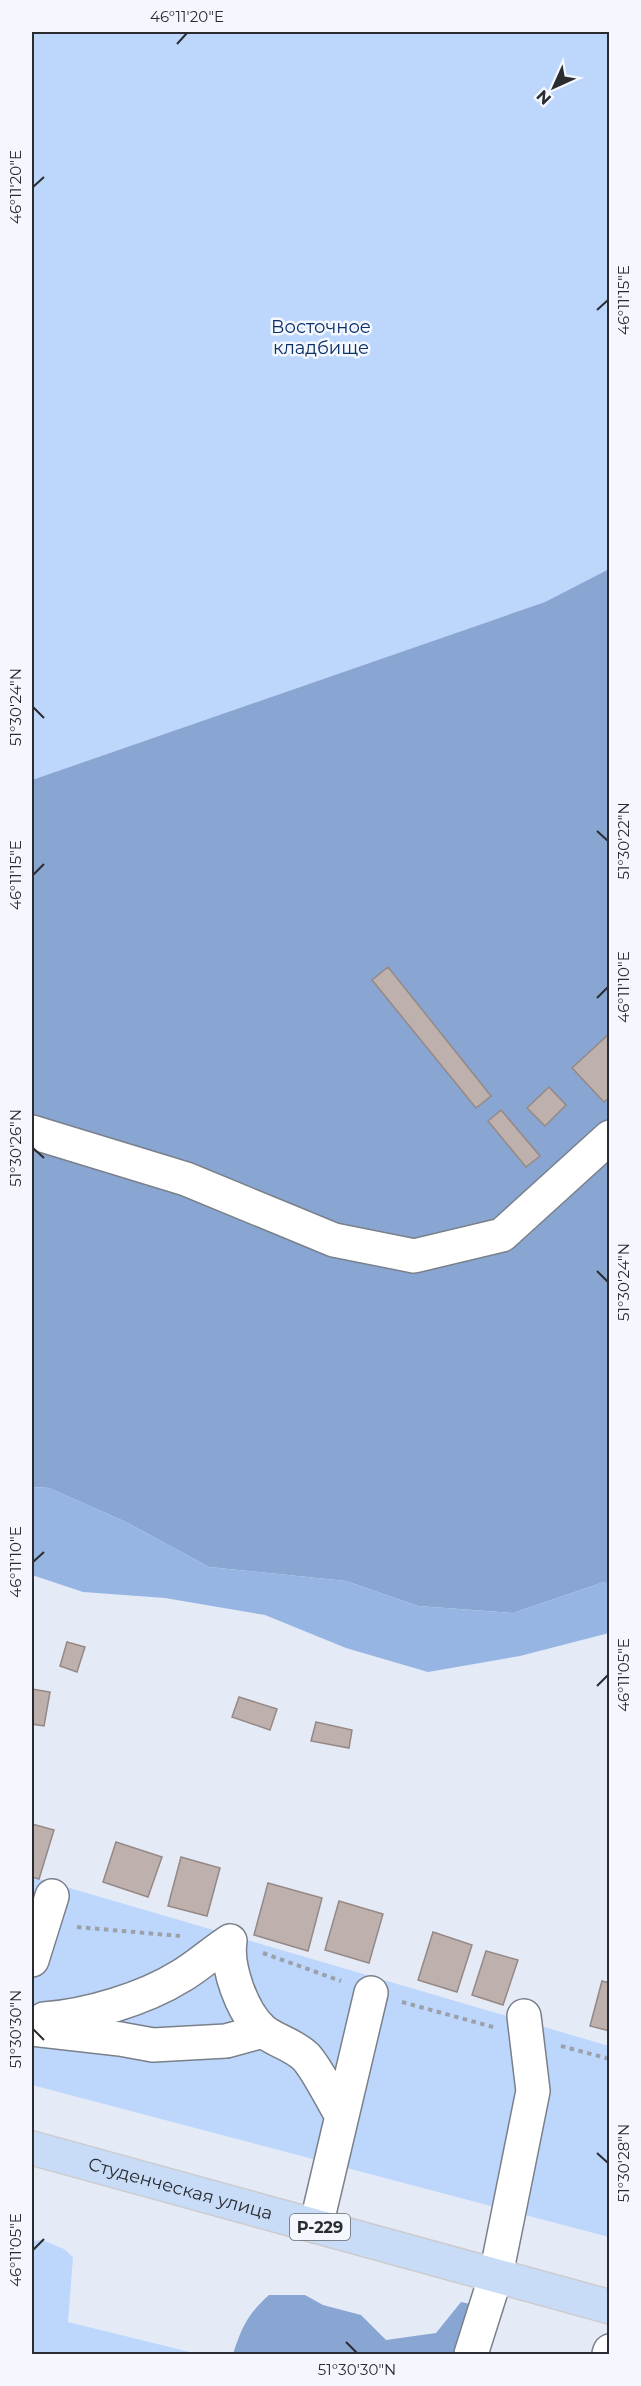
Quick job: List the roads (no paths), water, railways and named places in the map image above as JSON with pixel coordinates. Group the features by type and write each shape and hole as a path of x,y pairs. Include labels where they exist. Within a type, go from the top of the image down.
{"main road":[{"name":"Студенческая улица","path":"36,2154 316,2226 609,2307"}],"street":[{"path":"32,1132 186,1179 334,1240 414,1256 502,1235 609,1137"},
{"path":"32,1960 48,1910"},
{"path":"32,2020 94,2012 130,1999 180,1977 230,1941 228,1952 238,1992 247,2012 263,2031 291,2045 306,2057 342,2116"},
{"path":"316,2226 371,1993"},
{"path":"471,2355 496,2275 533,2091 525,2026"},
{"path":"32,2029 153,2045 226,2041 263,2031"}],"park label":[{"name":"Восточное кладбище","path":"321,337"}]}
